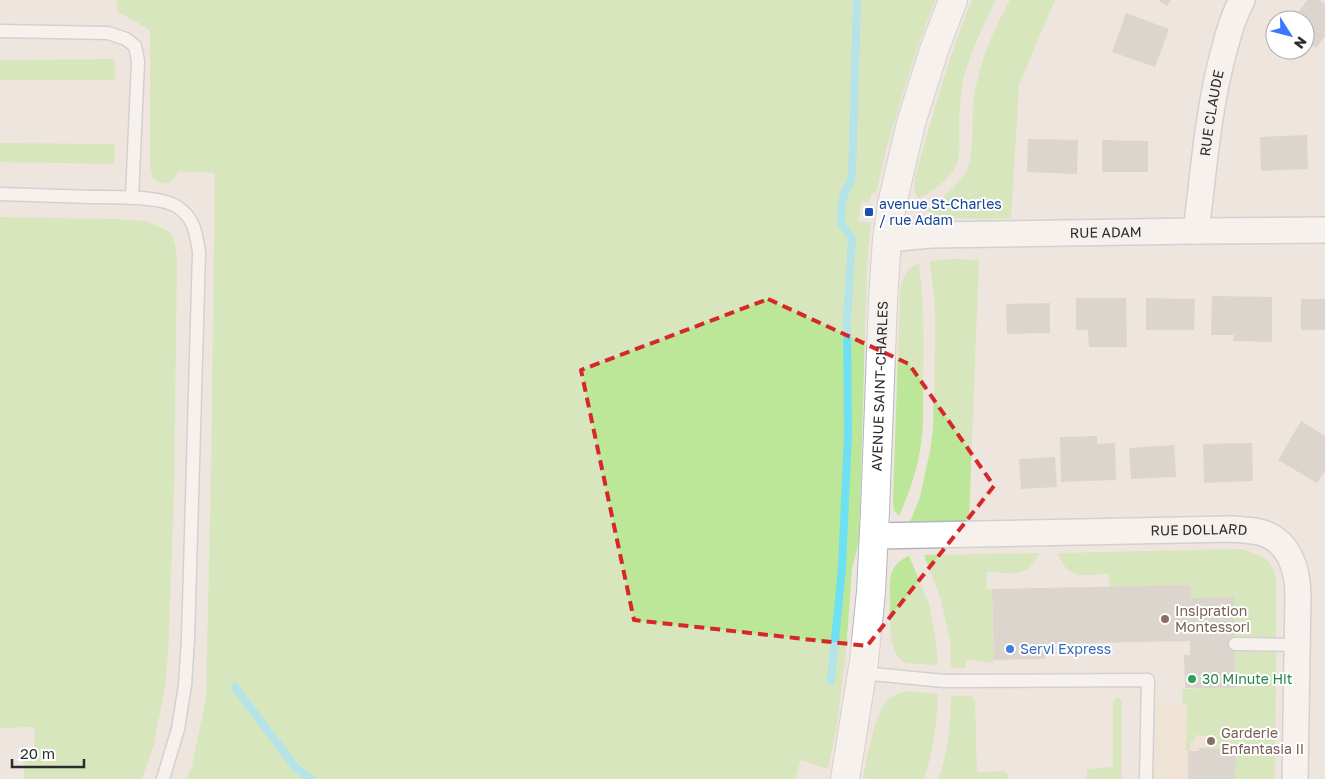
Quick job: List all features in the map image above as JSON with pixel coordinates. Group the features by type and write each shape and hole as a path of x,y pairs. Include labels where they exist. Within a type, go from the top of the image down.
{"street":[{"name":"AVENUE SAINT-CHARLES","path":"845,779 862,673 871,592 887,239 895,189 911,123 934,50 953,0"},
{"name":"RUE CLAUDE","path":"1196,231 1219,67 1242,0"},
{"name":"RUE ADAM","path":"887,239 931,235 1325,230"},
{"name":"RUE DOLLARD","path":"874,536 1232,530 1258,532 1268,535 1283,545 1298,578 1295,779"}],"lane":[{"path":"0,31 108,33 126,39 134,46 138,61 132,198"},
{"path":"0,194 132,198 160,201 175,206 190,218 196,233 198,252 188,639 185,686 178,729 162,779"},
{"path":"1235,644 1297,645"},
{"path":"862,673 944,681 1148,680 1146,779"}],"highlighted area":[{"path":"768,299 909,364 994,486 867,646 634,620 581,370"}],"shaded area":[{"name":"Garderie Enfantasia II","path":"1147,702 1187,703 1275,779 1146,779"}],"green space":[{"path":"117,0 935,0 914,58 886,149 876,194 872,192 869,203 861,202 858,221 871,223 867,266 859,541 852,569 846,652 837,725 828,769 801,760 795,779 187,779 192,766 206,697 215,173 178,171 171,182 165,184 153,179 150,166 150,30 117,11"},
{"path":"972,0 996,0 976,41 963,81 959,112 958,159 955,168 946,179 935,189 918,199 914,189 915,178 948,66"},
{"path":"1010,0 1055,0 1019,85 1011,219 941,218 932,215 926,210 955,186 967,170 972,144 973,105 979,72 992,35"},
{"path":"115,59 115,80 0,80 0,60"},
{"path":"0,143 115,144 114,164 0,162"},
{"path":"0,217 146,221 171,233 175,244 177,260 174,494 168,655 165,687 154,744 142,779 24,779 25,758 34,758 35,727 0,728"},
{"path":"950,259 979,260 969,521 910,522 920,497 933,430 935,309 930,261"},
{"path":"919,263 923,322 923,428 920,453 910,490 899,516 894,510 893,503 900,291 905,274"},
{"path":"1241,549 1266,559 1273,568 1276,579 1276,638 1235,639 1234,597 1191,598 1190,585 1110,587 1108,573 1084,575 1071,572 1066,568 1058,553"},
{"path":"1039,553 1029,568 1024,571 1018,573 987,572 986,589 992,589 994,660 991,663 967,659 965,668 951,668 950,640 941,600 924,555"},
{"path":"909,556 929,604 935,633 938,665 905,663 899,658 892,643 890,616 891,575 897,564"},
{"path":"1276,650 1275,779 1235,779 1235,753 1227,753 1227,749 1207,748 1207,736 1195,735 1194,742 1190,742 1190,751 1186,750 1187,703 1182,703 1183,689 1236,687 1235,652 1270,652"},
{"path":"907,691 938,694 934,737 924,779 869,779 863,777 872,735 879,714 889,699"},
{"path":"951,696 971,696 975,700 977,772 1005,771 1008,779 938,779 948,738"},
{"path":"1119,697 1122,702 1121,779 1087,779 1087,771 1089,769 1113,767 1113,702"}],"building":[{"path":"1158,0 1171,0 1167,6"},
{"path":"1307,0 1320,0 1325,4 1325,36 1316,48 1315,10 1300,10"},
{"path":"1126,13 1169,29 1155,67 1112,52"},
{"path":"1307,135 1308,169 1261,171 1260,137"},
{"path":"1028,139 1078,140 1077,174 1027,172"},
{"path":"1102,140 1148,141 1148,172 1102,172"},
{"path":"1212,296 1272,297 1272,342 1233,341 1234,335 1211,335"},
{"path":"1076,298 1126,298 1127,347 1089,347 1088,330 1076,330"},
{"path":"1146,298 1195,299 1194,330 1146,330"},
{"path":"1301,299 1325,299 1325,330 1301,330"},
{"path":"1050,303 1050,333 1007,334 1006,304"},
{"path":"1301,421 1325,436 1325,471 1317,483 1278,460"},
{"path":"1097,436 1097,444 1115,443 1116,480 1061,482 1060,437"},
{"path":"1252,443 1253,481 1204,483 1203,444"},
{"path":"1174,445 1176,477 1131,479 1129,448"},
{"path":"1055,457 1057,487 1021,489 1019,459"},
{"path":"1190,585 1191,598 1234,597 1236,688 1185,688 1184,655 1190,655 1190,641 1045,644 1045,659 994,660 992,589"},
{"path":"1199,748 1227,749 1227,753 1236,753 1235,779 1188,779 1188,751 1199,751"}],"waterway":[{"path":"831,681 842,568 848,433 847,318 852,238 841,223 844,194 852,175 857,0"},
{"path":"235,687 296,768 311,779"}],"place":[{"name":"avenue St-Charles / rue Adam","path":"869,212"},
{"name":"Insipration Montessori","path":"1165,619"},
{"name":"Servi Express","path":"1010,649"},
{"name":"30 Minute Hit","path":"1192,679"},
{"name":"Garderie Enfantasia II","path":"1211,741"}]}
